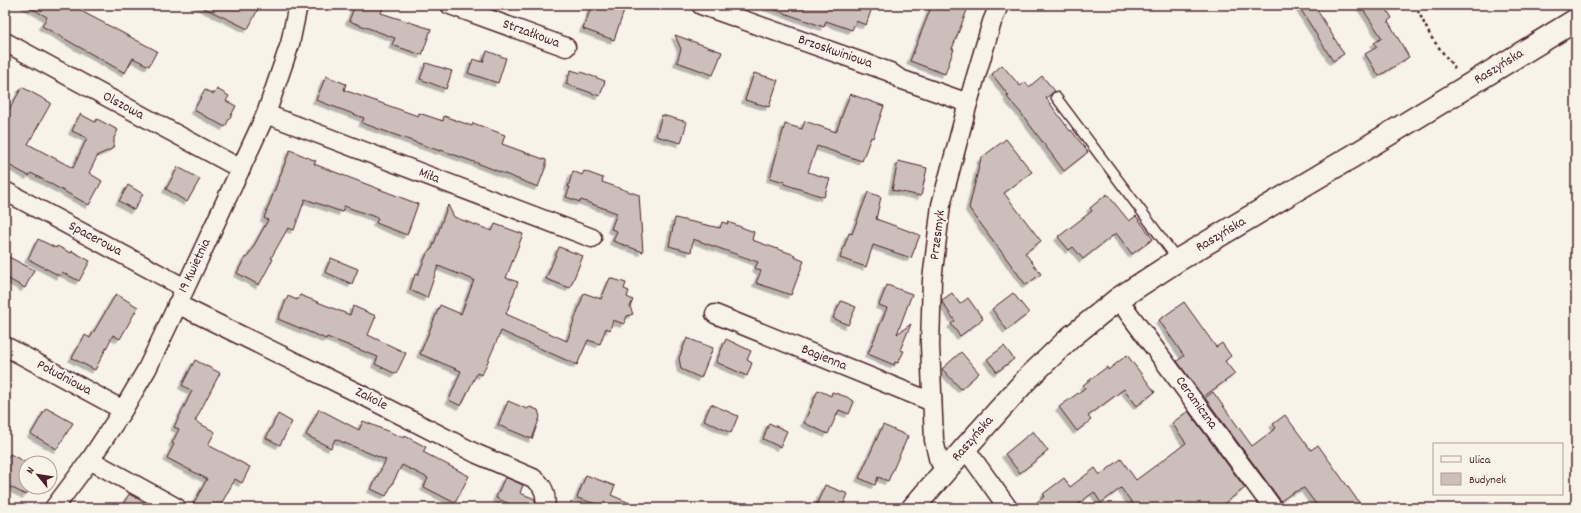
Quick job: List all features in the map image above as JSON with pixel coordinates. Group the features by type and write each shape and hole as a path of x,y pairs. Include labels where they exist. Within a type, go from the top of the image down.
{"street":[{"name":"19 Kwietnia","path":"54,508 90,460 123,410 146,369 266,114 290,44 298,5"},
{"name":"Strzałkowa","path":"450,5 566,46"},
{"name":"Brzoskwiniowa","path":"701,5 890,72 900,78 968,103"},
{"name":"Przesmyk","path":"945,471 938,458 934,440 930,345 932,280 941,204 968,103 992,22 999,5"},
{"name":"Raszyńska","path":"913,508 1027,379 1071,336 1118,299 1178,260 1353,156 1576,20"},
{"name":"Olszowa","path":"5,42 241,168"},
{"name":"Miła","path":"266,114 592,238"},
{"name":"Spacerowa","path":"5,191 185,288"},
{"name":"Ceramiczna","path":"1118,299 1273,508"},
{"name":"Zakole","path":"177,304 358,393 477,454 533,478 538,481 545,492 545,508"},
{"name":"Bagienna","path":"715,314 932,402"},
{"name":"Południowa","path":"5,346 123,410"},
{"path":"965,448 1008,508"},
{"path":"90,460 178,508"}],"lane":[{"path":"1056,98 1178,260"}],"path":[{"path":"1415,5 1432,37 1468,86"}],"building":[{"path":"25,5 85,5 81,11 157,51 149,66 133,58 125,73 42,26 47,17"},
{"path":"198,5 260,5 248,29"},
{"path":"355,5 384,5 381,13 431,29 422,55 392,45 395,38 349,21"},
{"path":"592,5 606,5 624,11 614,40 583,29"},
{"path":"767,5 873,5 866,25 856,21 852,30 826,21 824,27 767,7"},
{"path":"932,5 969,5 952,49 954,49 945,74 910,61"},
{"path":"1298,5 1314,5 1344,54 1333,61"},
{"path":"1360,5 1384,5 1392,18 1388,21 1409,57 1379,76 1365,54 1377,47 1374,43 1382,38"},
{"path":"675,35 722,52 713,75 677,62 681,49"},
{"path":"487,51 506,58 498,83 468,73 473,59 483,62"},
{"path":"426,63 452,71 446,89 420,79"},
{"path":"1002,65 1020,86 1025,82 1029,87 1042,76 1055,91 1046,98 1070,131 1071,130 1088,152 1064,171 1021,113 1007,97 1009,96 992,74"},
{"path":"571,70 605,81 600,96 566,84"},
{"path":"754,73 778,80 769,107 745,100"},
{"path":"326,76 346,84 344,90 418,116 419,113 443,121 444,116 472,126 473,123 505,135 502,144 546,160 546,166 538,187 477,163 362,123 364,118 316,100"},
{"path":"22,87 51,103 28,144 73,168 87,138 72,131 80,114 95,122 97,119 118,130 114,138 114,145 112,149 98,155 89,173 102,181 89,205 31,173 29,176 5,163 5,117"},
{"path":"217,89 229,96 226,101 236,106 225,127 194,110 205,90 214,94"},
{"path":"850,94 884,106 873,138 871,137 862,161 817,146 808,172 830,179 824,197 784,184 785,182 770,178 785,124 802,129 805,121 836,132"},
{"path":"662,115 687,122 681,143 656,136"},
{"path":"1006,139 1032,172 1004,193 1041,241 1025,253 1041,274 1026,285 969,208 981,158"},
{"path":"290,150 316,161 314,164 418,204 407,235 376,223 378,218 344,206 342,212 305,199 294,230 288,228 271,258 273,259 259,285 237,273 268,220 264,218"},
{"path":"898,161 927,168 921,196 892,190"},
{"path":"178,167 200,179 187,202 166,189"},
{"path":"573,171 582,175 584,171 603,178 602,182 639,195 643,252 613,241 617,231 611,229 617,213 581,200 580,202 566,197 570,187 568,187"},
{"path":"128,185 143,194 134,210 119,201"},
{"path":"868,192 881,197 876,219 920,235 911,258 873,245 866,267 840,258 849,233 852,234"},
{"path":"1107,194 1129,221 1136,216 1153,239 1132,254 1116,233 1083,259 1073,247 1069,250 1058,237 1092,211 1090,208"},
{"path":"448,205 454,217 492,231 495,224 523,234 506,278 518,282 506,314 567,341 584,293 601,299 610,278 626,283 624,289 629,291 627,297 633,300 630,307 633,314 627,316 624,324 613,320 610,330 606,328 600,344 588,340 577,365 501,331 482,375 477,373 461,406 449,400 461,371 420,354 440,305 461,314 474,280 438,266 427,298 410,290 415,274 418,275 428,251 432,249"},
{"path":"675,218 720,228 722,222 728,224 728,222 754,232 752,240 795,255 794,257 804,261 791,295 756,283 761,271 755,268 758,262 693,239 691,252 669,246"},
{"path":"38,239 56,248 57,246 71,253 72,251 90,261 79,281 62,272 60,276 28,259"},
{"path":"559,247 583,256 570,288 546,279"},
{"path":"5,255 34,270 25,288 5,277"},
{"path":"331,258 358,269 352,284 325,272"},
{"path":"887,285 912,294 897,334 911,324 900,350 904,351 898,363 895,362 894,365 868,354 887,308 879,305"},
{"path":"952,293 960,304 968,298 983,319 960,336 951,324 955,321 942,302 942,300"},
{"path":"1013,293 1029,313 1007,330 992,309"},
{"path":"116,294 138,307 120,339 113,335 95,370 72,358 85,335 90,338"},
{"path":"300,295 350,315 353,306 376,316 368,335 406,353 396,374 375,364 378,357 327,337 326,339 278,319 288,296 297,300"},
{"path":"841,301 856,307 848,325 833,318"},
{"path":"1184,302 1216,347 1222,343 1231,356 1225,361 1235,374 1203,397 1177,361 1184,356 1159,320"},
{"path":"687,338 713,348 701,378 681,369 679,358"},
{"path":"726,339 751,351 747,360 752,363 747,376 716,362"},
{"path":"1004,346 1014,359 997,372 987,359"},
{"path":"961,352 979,373 961,389 942,369"},
{"path":"1127,355 1155,392 1137,406 1124,389 1088,416 1091,420 1077,431 1059,407 1085,388 1083,385 1107,367 1108,370"},
{"path":"195,360 220,373 195,421 215,432 208,445 250,467 242,483 235,479 219,508 191,508 207,479 167,458 179,429 174,427 192,391 182,385"},
{"path":"818,390 831,396 832,392 847,397 854,402 849,414 839,410 828,434 804,423"},
{"path":"1213,392 1252,446 1276,428 1273,424 1285,415 1311,450 1318,445 1363,508 1319,508 1304,488 1292,493 1281,501 1205,398"},
{"path":"508,401 527,409 530,407 538,410 540,417 532,439 498,425"},
{"path":"711,404 738,416 731,433 704,420"},
{"path":"46,408 73,423 57,449 31,434"},
{"path":"319,409 359,430 363,421 404,438 405,436 426,447 423,452 469,476 455,503 424,487 428,478 402,465 386,496 371,489 386,460 335,439 331,448 306,435"},
{"path":"1188,411 1245,488 1218,508 1136,508 1121,488 1101,503 1094,492 1073,508 1029,508 1045,496 1043,494 1064,478 1070,487 1095,468 1100,475 1121,459 1136,480 1186,443 1172,423"},
{"path":"278,414 292,422 280,445 266,438"},
{"path":"769,423 787,431 780,447 763,439"},
{"path":"883,425 908,436 888,481 878,477 875,485 859,478"},
{"path":"1033,431 1048,451 1020,473 1005,454"},
{"path":"10,454 18,458 18,491 5,484 5,462"},
{"path":"586,475 615,486 611,495 639,507 609,508 577,498"},
{"path":"505,477 523,485 520,493 535,499 535,508 519,508 496,498"},
{"path":"825,485 848,494 842,508 815,508"},
{"path":"129,494 155,508 121,508"}]}
